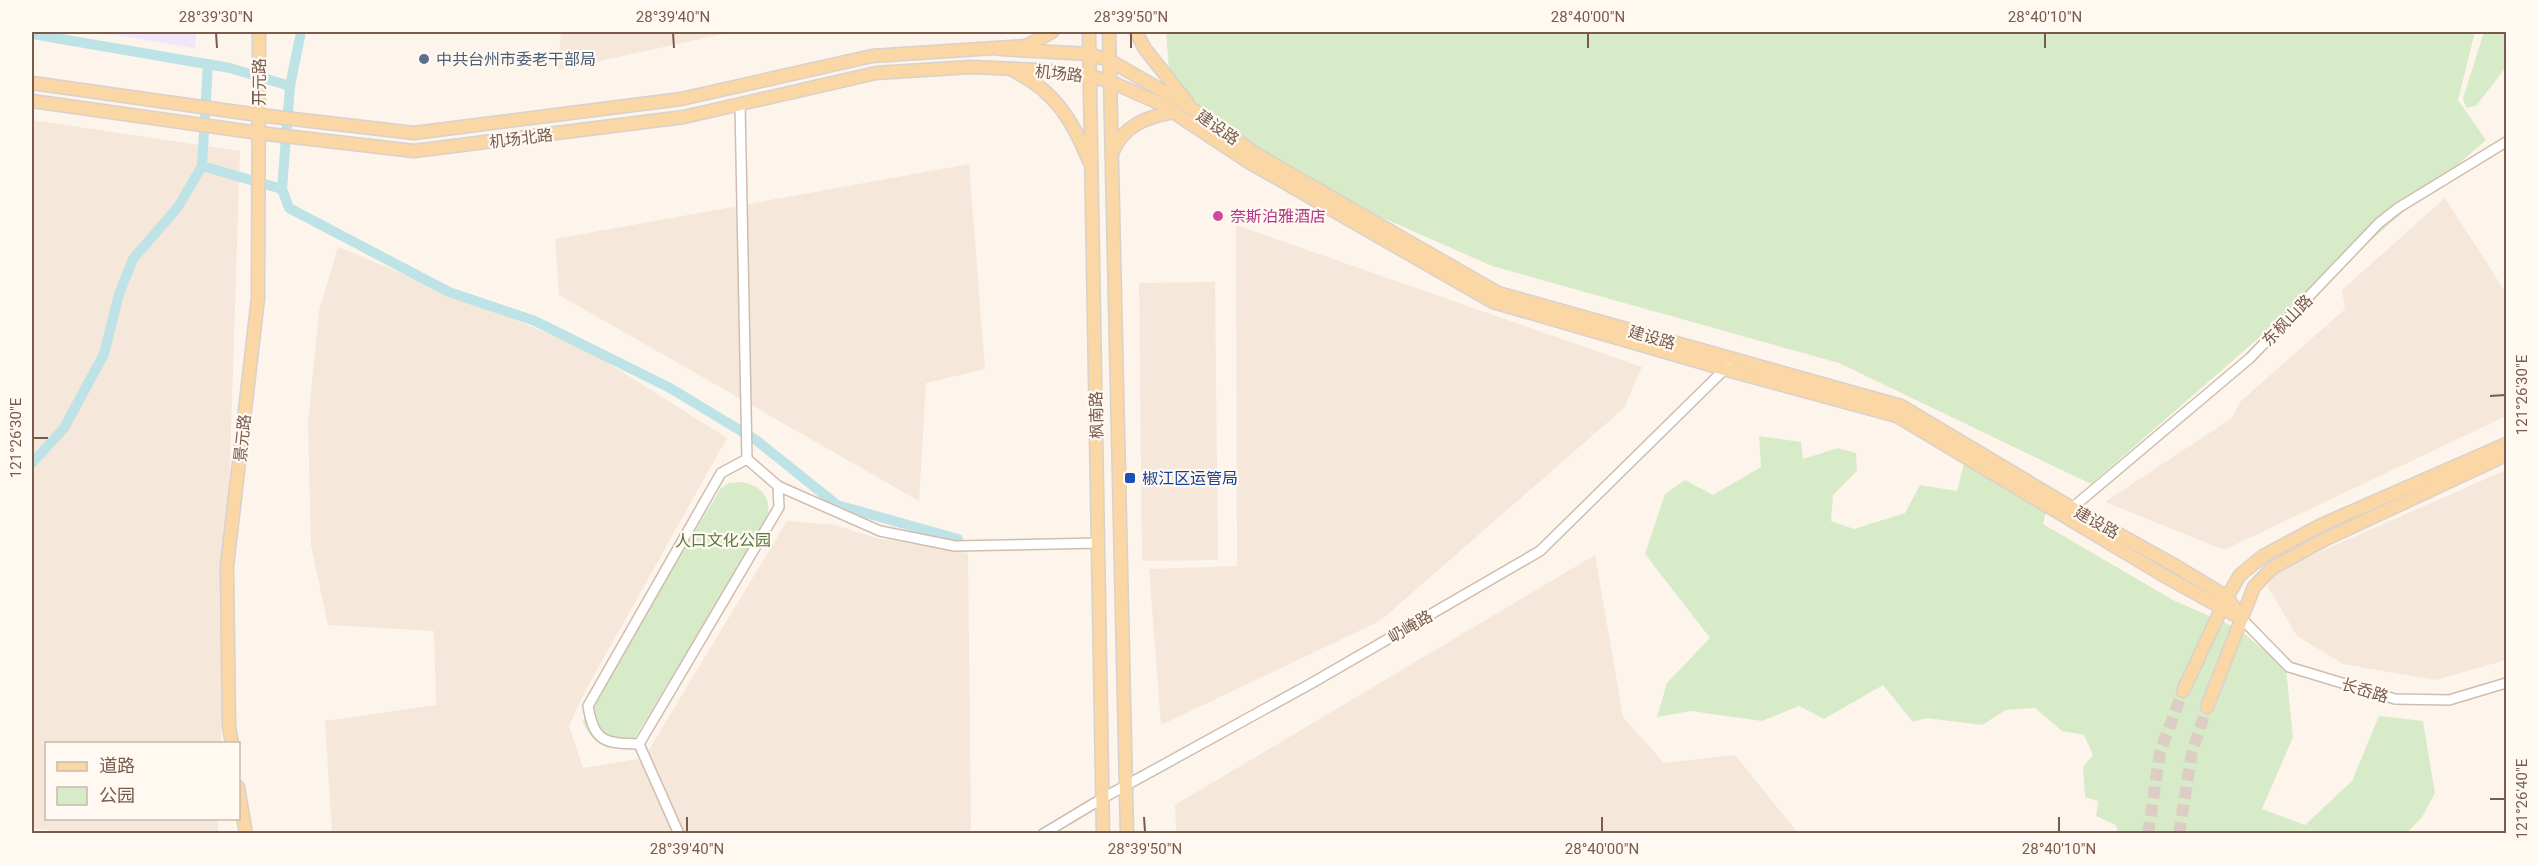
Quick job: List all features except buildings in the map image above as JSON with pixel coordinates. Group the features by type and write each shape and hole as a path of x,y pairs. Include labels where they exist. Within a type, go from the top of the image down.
{"main road":[{"name":"开元路","path":"259,32 259,133"},
{"path":"1000,49 1026,46 1052,32"},
{"name":"枫南路","path":"1089,32 1103,834"},
{"name":"枫南路","path":"1109,32 1127,834"},
{"path":"1136,32 1150,55 1193,110"},
{"name":"机场路","path":"1000,49 1088,54"},
{"name":"机场北路","path":"32,83 414,134 681,99 872,56 1000,49"},
{"name":"建设路","path":"1088,54 1109,60 1193,110 1256,154 1498,293 1897,416 2224,603"},
{"name":"机场北路","path":"32,101 414,152 684,117 876,73 972,67 1008,68"},
{"path":"1008,68 1040,86 1062,107 1074,127 1091,168"},
{"name":"机场路","path":"1008,68 1089,76 1110,81"},
{"name":"建设路","path":"1110,81 1174,112 1247,161 1493,302 1729,365 1901,406 2072,508 2174,565 2242,619"},
{"path":"1111,157 1125,132 1134,124 1174,112"},
{"name":"景元路","path":"231,742 227,566 258,298 259,133"},
{"path":"2183,691 2224,603 2240,575 2263,556 2321,525 2506,444"},
{"path":"2206,706 2254,587 2272,568 2326,538 2506,455"},
{"path":"240,799 246,834"}],"street":[{"path":"740,104 747,459 778,486 880,531 955,546 1099,543"},
{"name":"东枫山路","path":"2072,508 2250,358 2379,223 2398,208 2506,142"},
{"name":"屷崦路","path":"1043,834 1103,798 1312,683 1540,551 1729,365"},
{"path":"639,744 615,744 600,737 591,726 588,706 722,473 747,459"},
{"path":"639,744 779,507 778,486"},
{"name":"长岙路","path":"2242,619 2289,667 2395,699 2449,700 2506,683"},
{"path":"639,744 679,834"}],"shaded area":[{"path":"97,32 196,32 195,49 181,46"},
{"path":"561,32 732,32 558,70"},
{"path":"32,120 240,151 221,742 45,742 45,820 218,820 218,833 80,834 32,828"},
{"path":"969,164 985,369 926,383 919,501 559,295 555,239"},
{"path":"2445,198 2506,293 2506,416 2224,550 2105,502 2232,418 2240,402 2345,309 2342,290"},
{"path":"1236,225 1642,367 1624,408 1380,621 1161,725 1149,569 1237,566"},
{"path":"338,247 586,349 727,438 583,695 569,726 583,768 644,758 787,521 836,525 876,538 968,553 971,833 332,833 325,721 436,705 434,631 328,625 311,545 308,422 319,311"},
{"path":"1215,282 1218,560 1142,561 1139,283"},
{"path":"2506,470 2506,660 2436,680 2343,664 2297,636 2268,587 2274,572"},
{"path":"1595,555 1623,717 1664,763 1735,755 1798,833 1176,833 1175,805"}],"green space":[{"path":"1166,32 2475,32 2458,100 2486,140 2091,484 1839,363 1492,266 1290,177 1170,83"},
{"path":"2484,32 2506,32 2506,67 2476,106 2466,108 2463,98"},
{"path":"1759,436 1801,442 1803,459 1838,448 1856,453 1857,471 1833,495 1831,521 1854,529 1905,513 1920,485 1957,491 1964,463 2046,511 2043,524 2173,600 2239,629 2286,669 2293,737 2262,809 2305,825 2352,781 2379,716 2423,721 2435,793 2422,817 2407,833 2118,833 2116,825 2096,816 2098,801 2085,797 2083,767 2093,755 2084,735 2062,731 2035,708 2006,710 1982,725 1926,718 1913,722 1883,685 1824,719 1799,706 1762,721 1691,711 1657,717 1667,683 1710,638 1645,554 1665,494 1685,480 1713,495 1761,467"},
{"name":"人口文化公园","path":"742,482 757,487 766,497 768,517 765,525 634,739 618,748 605,747 593,738 583,723 586,711 721,488 729,483"}],"waterway":[{"path":"290,86 301,32"},
{"path":"32,34 230,68 290,86 282,189 289,208 449,292 535,321 670,388 756,440 837,505 958,539"},
{"path":"32,463 64,428 104,354 119,294 133,259 178,207 202,166 208,64"},
{"path":"202,166 282,189"}],"tunnel":[{"path":"2148,834 2160,752 2183,691"},
{"path":"2179,834 2192,752 2207,707"}],"place":[{"name":"中共台州市委老干部局","path":"424,59"},
{"name":"奈斯泊雅酒店","path":"1218,216"},
{"name":"椒江区运管局","path":"1130,478"}]}
